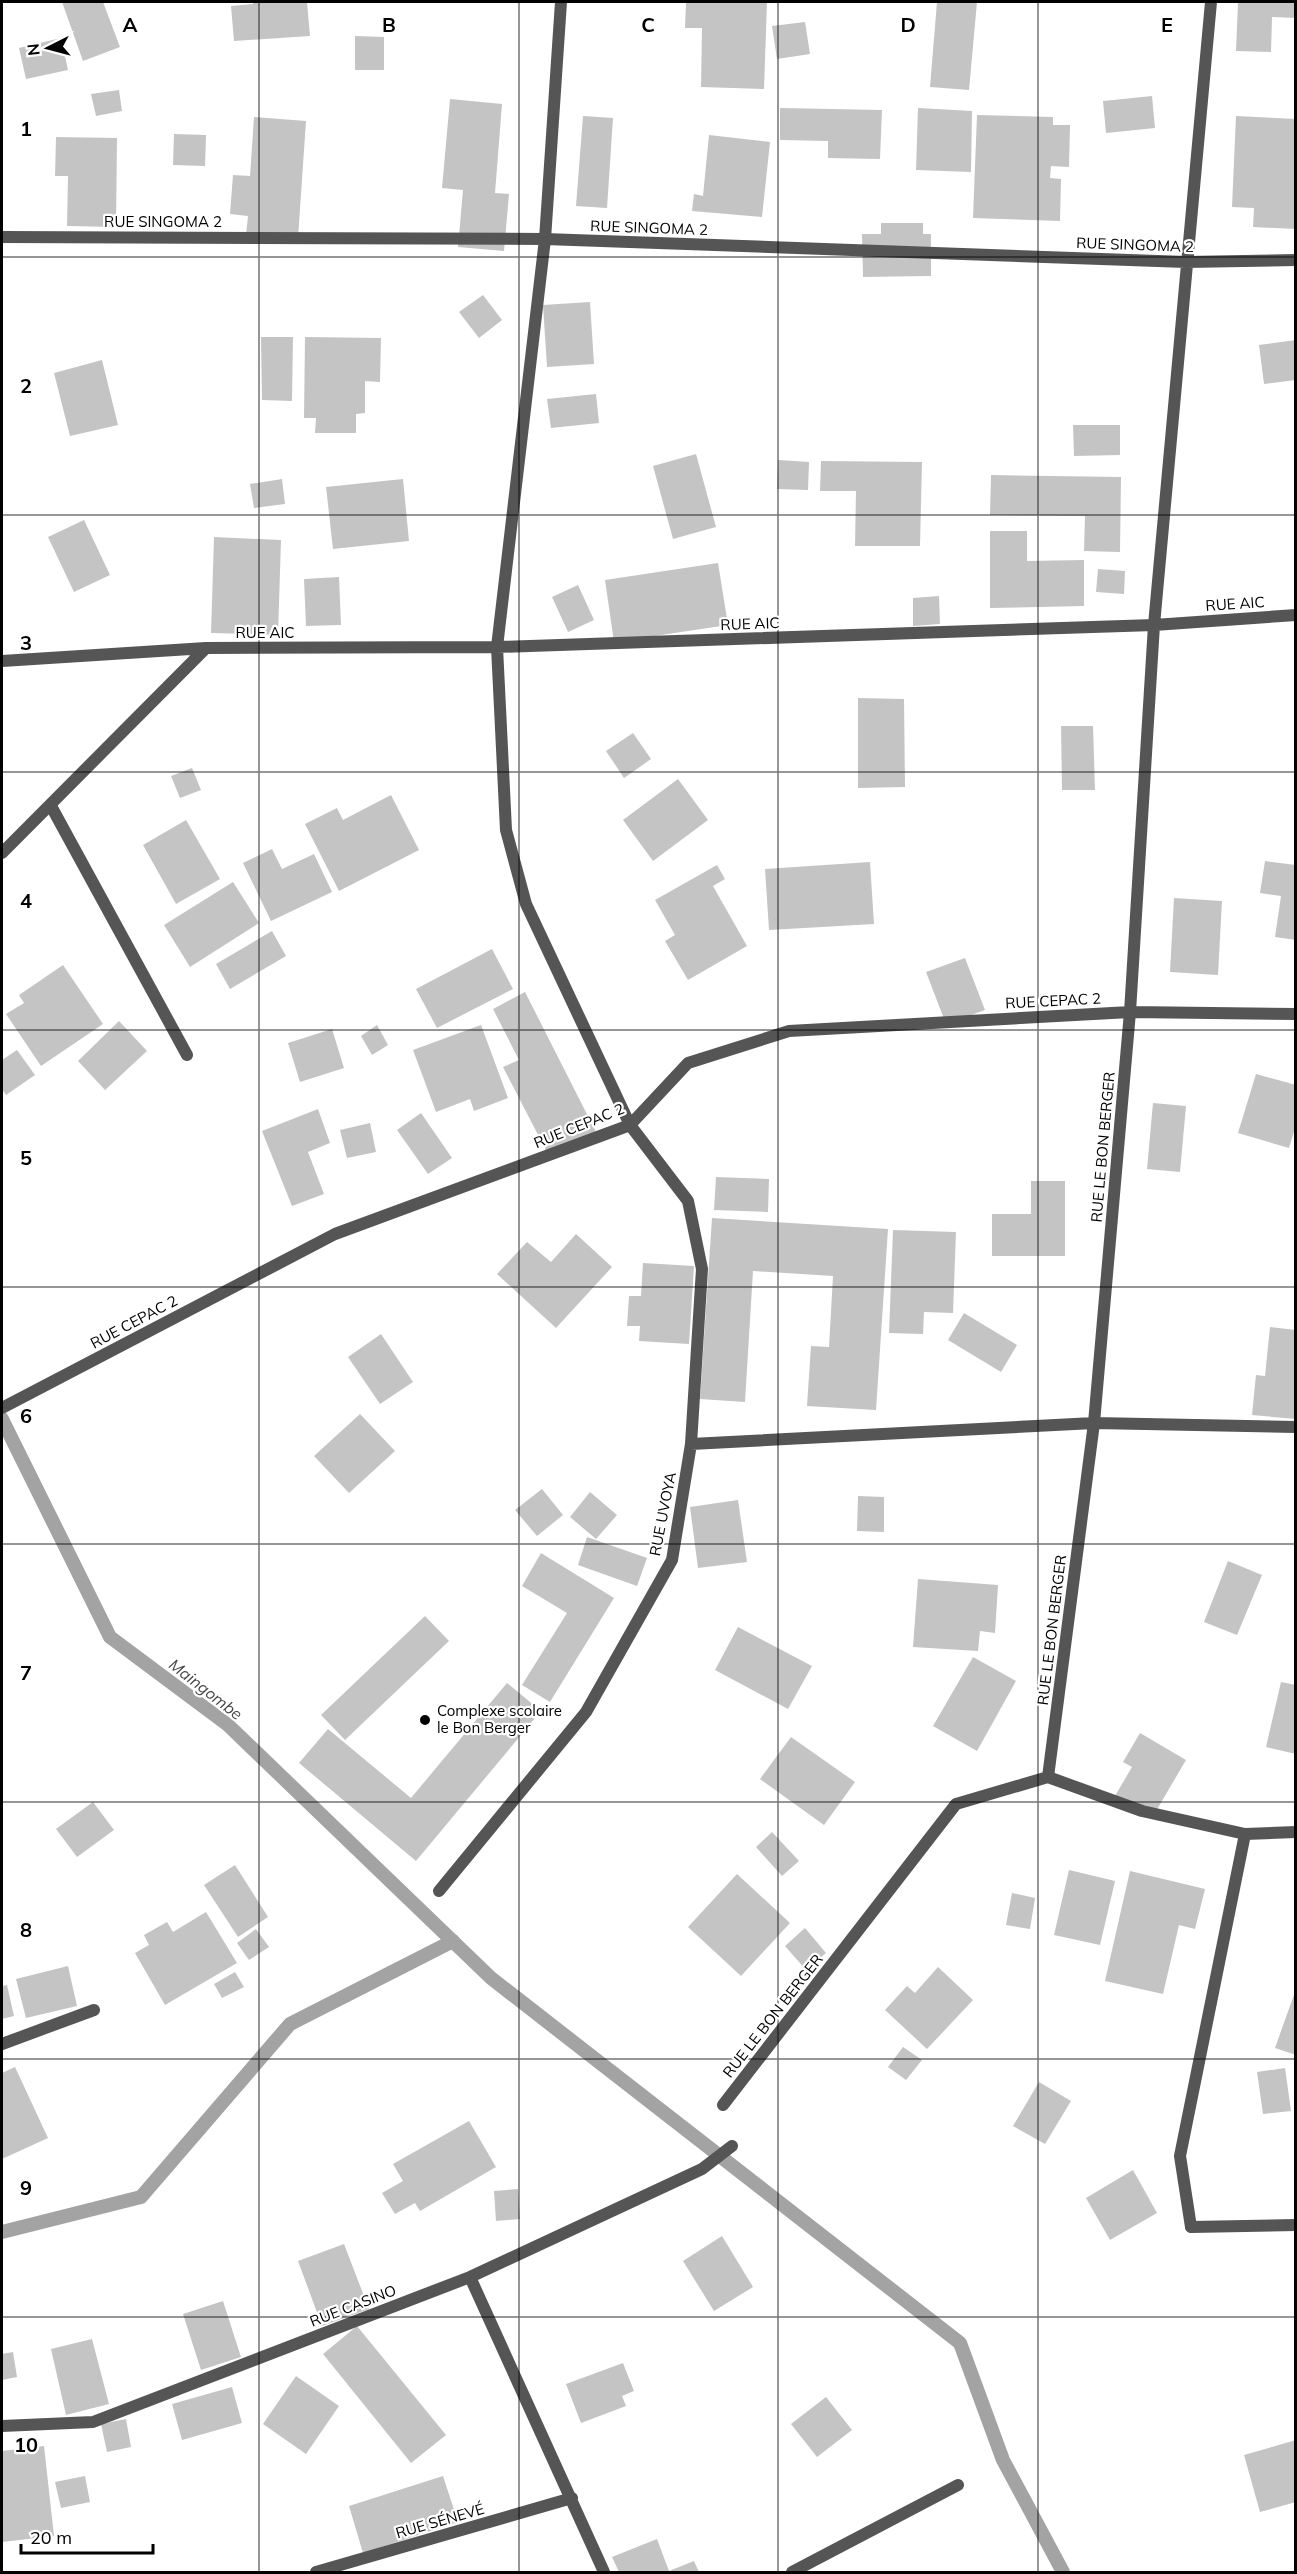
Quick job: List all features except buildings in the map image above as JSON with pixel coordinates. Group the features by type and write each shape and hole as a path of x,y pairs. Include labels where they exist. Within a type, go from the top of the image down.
{"street":[{"name":"RUE UVOYA","path":"440,1891 586,1712 649,1601 672,1560 691,1444 702,1269 688,1201 630,1125 526,904 506,830 497,647 545,239 561,2"},
{"name":"RUE LE BON BERGER","path":"723,2105 956,1804 1048,1777 1094,1423 1130,1012 1154,625 1211,2"},
{"name":"RUE SINGOMA 2","path":"2,237 545,239 1186,262 1296,260"},
{"name":"RUE AIC","path":"2,661 206,648 497,647 1154,625 1296,615"},
{"path":"2,853 206,648"},
{"path":"51,806 187,1055"},
{"name":"RUE CEPAC 2","path":"4,1406 335,1234 630,1125 688,1063 789,1031 1130,1012 1296,1014"},
{"path":"691,1444 1094,1423 1296,1426"},
{"path":"1048,1777 1142,1811 1245,1834 1296,1832"},
{"path":"1245,1834 1180,2157 1191,2227 1296,2225"},
{"path":"2,2044 94,2010"},
{"name":"RUE CASINO","path":"2,2426 93,2422 470,2277 702,2169 732,2145"},
{"path":"470,2277 604,2572"},
{"path":"792,2572 958,2485"},
{"name":"RUE SÉNEVÉ","path":"315,2572 572,2498"}],"waterway":[{"name":"Maingombe","path":"2,1419 110,1637 228,1725 491,1978 960,2343 1003,2460 1063,2572"},
{"path":"2,2232 141,2197 290,2024 453,1941"}],"place":[{"name":"Complexe scolaire le Bon Berger","path":"425,1720"}]}
